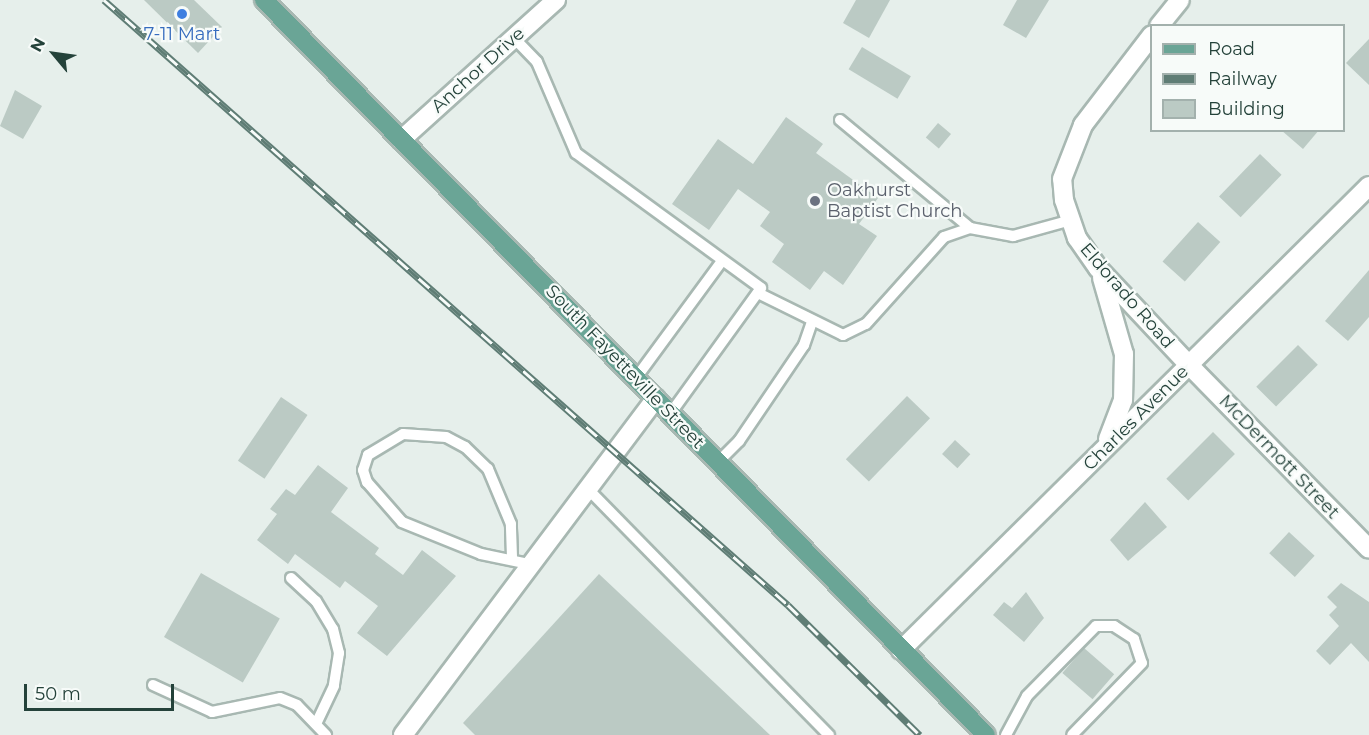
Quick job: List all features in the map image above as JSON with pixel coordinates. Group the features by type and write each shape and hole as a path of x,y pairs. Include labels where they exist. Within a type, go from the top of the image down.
{"main road":[{"name":"South Fayetteville Street","path":"264,0 986,735"}],"street":[{"name":"Anchor Drive","path":"401,140 556,0"},
{"path":"1161,24 1180,0"},
{"name":"Eldorado Road","path":"1150,37 1098,102 1070,150 1062,178 1071,220 1098,268 1189,365"},
{"name":"Charles Avenue","path":"901,650 1369,186"},
{"path":"1098,268 1124,354 1123,400 1116,426 1098,456"},
{"name":"McDermott Street","path":"1189,365 1369,549"},
{"path":"403,735 533,565 656,398"}],"lane":[{"path":"514,38 537,62 576,153 761,288 670,413"},
{"path":"840,120 970,228 1013,236 1071,220"},
{"path":"758,293 812,322 843,335 866,324 944,237 970,228"},
{"path":"636,378 722,261"},
{"path":"718,462 778,384 812,322"},
{"path":"512,556 511,524 488,469 465,447 446,437 404,434 368,455 363,470 367,482 402,522 481,554 512,556 533,565"},
{"path":"589,490 829,735"},
{"path":"291,578 316,601 333,629 339,653 334,686 316,724"},
{"path":"1006,735 1027,696 1080,642 1096,626 1114,626 1134,639 1142,663 1072,735"},
{"path":"153,686 212,712 280,698 316,724 326,735"}],"building":[{"path":"144,0 194,0 222,27 198,53"},
{"path":"856,0 890,0 869,38 843,23"},
{"path":"1017,0 1049,0 1026,38 1003,25"},
{"path":"1369,39 1369,85 1346,63"},
{"path":"862,47 911,76 897,99 849,69"},
{"path":"15,90 42,106 23,139 0,126"},
{"name":"Oakhurst Baptist Church","path":"786,117 823,144 816,153 878,198 859,224 877,236 843,285 824,271 810,290 772,262 784,244 760,226 770,212 738,189 709,230 672,204 718,139 753,164"},
{"path":"938,123 951,134 939,148 926,138"},
{"path":"1283,132 1317,132 1303,149"},
{"path":"1260,154 1282,175 1241,217 1219,196"},
{"path":"1198,222 1220,242 1185,281 1163,261"},
{"path":"1369,270 1369,317 1348,341 1325,321"},
{"path":"1298,345 1318,365 1276,407 1256,387"},
{"path":"907,396 930,418 869,482 846,459"},
{"path":"281,397 308,415 264,479 238,461"},
{"path":"1213,432 1235,454 1188,501 1166,479"},
{"path":"955,440 970,454 957,468 942,454"},
{"path":"318,465 348,488 331,512 379,548 375,554 403,575 422,550 456,576 387,656 357,633 378,606 345,581 340,588 295,554 288,564 257,540 277,514 270,509 286,489 295,495"},
{"path":"1145,502 1167,527 1128,561 1110,540"},
{"path":"1289,532 1315,556 1295,577 1269,553"},
{"path":"201,573 280,618 243,683 164,637"},
{"path":"599,574 770,735 475,735 463,723"},
{"path":"1341,583 1369,602 1369,662 1351,643 1330,665 1316,651 1339,626 1329,615 1337,607 1327,597"},
{"path":"1026,592 1044,618 1024,642 993,615 1004,602 1012,608"},
{"path":"1084,648 1114,674 1093,699 1062,673"}],"railway":[{"path":"104,0 788,605 920,735"}],"place":[{"name":"7-11 Mart","path":"182,14"},
{"name":"Oakhurst Baptist Church","path":"815,201"}]}
